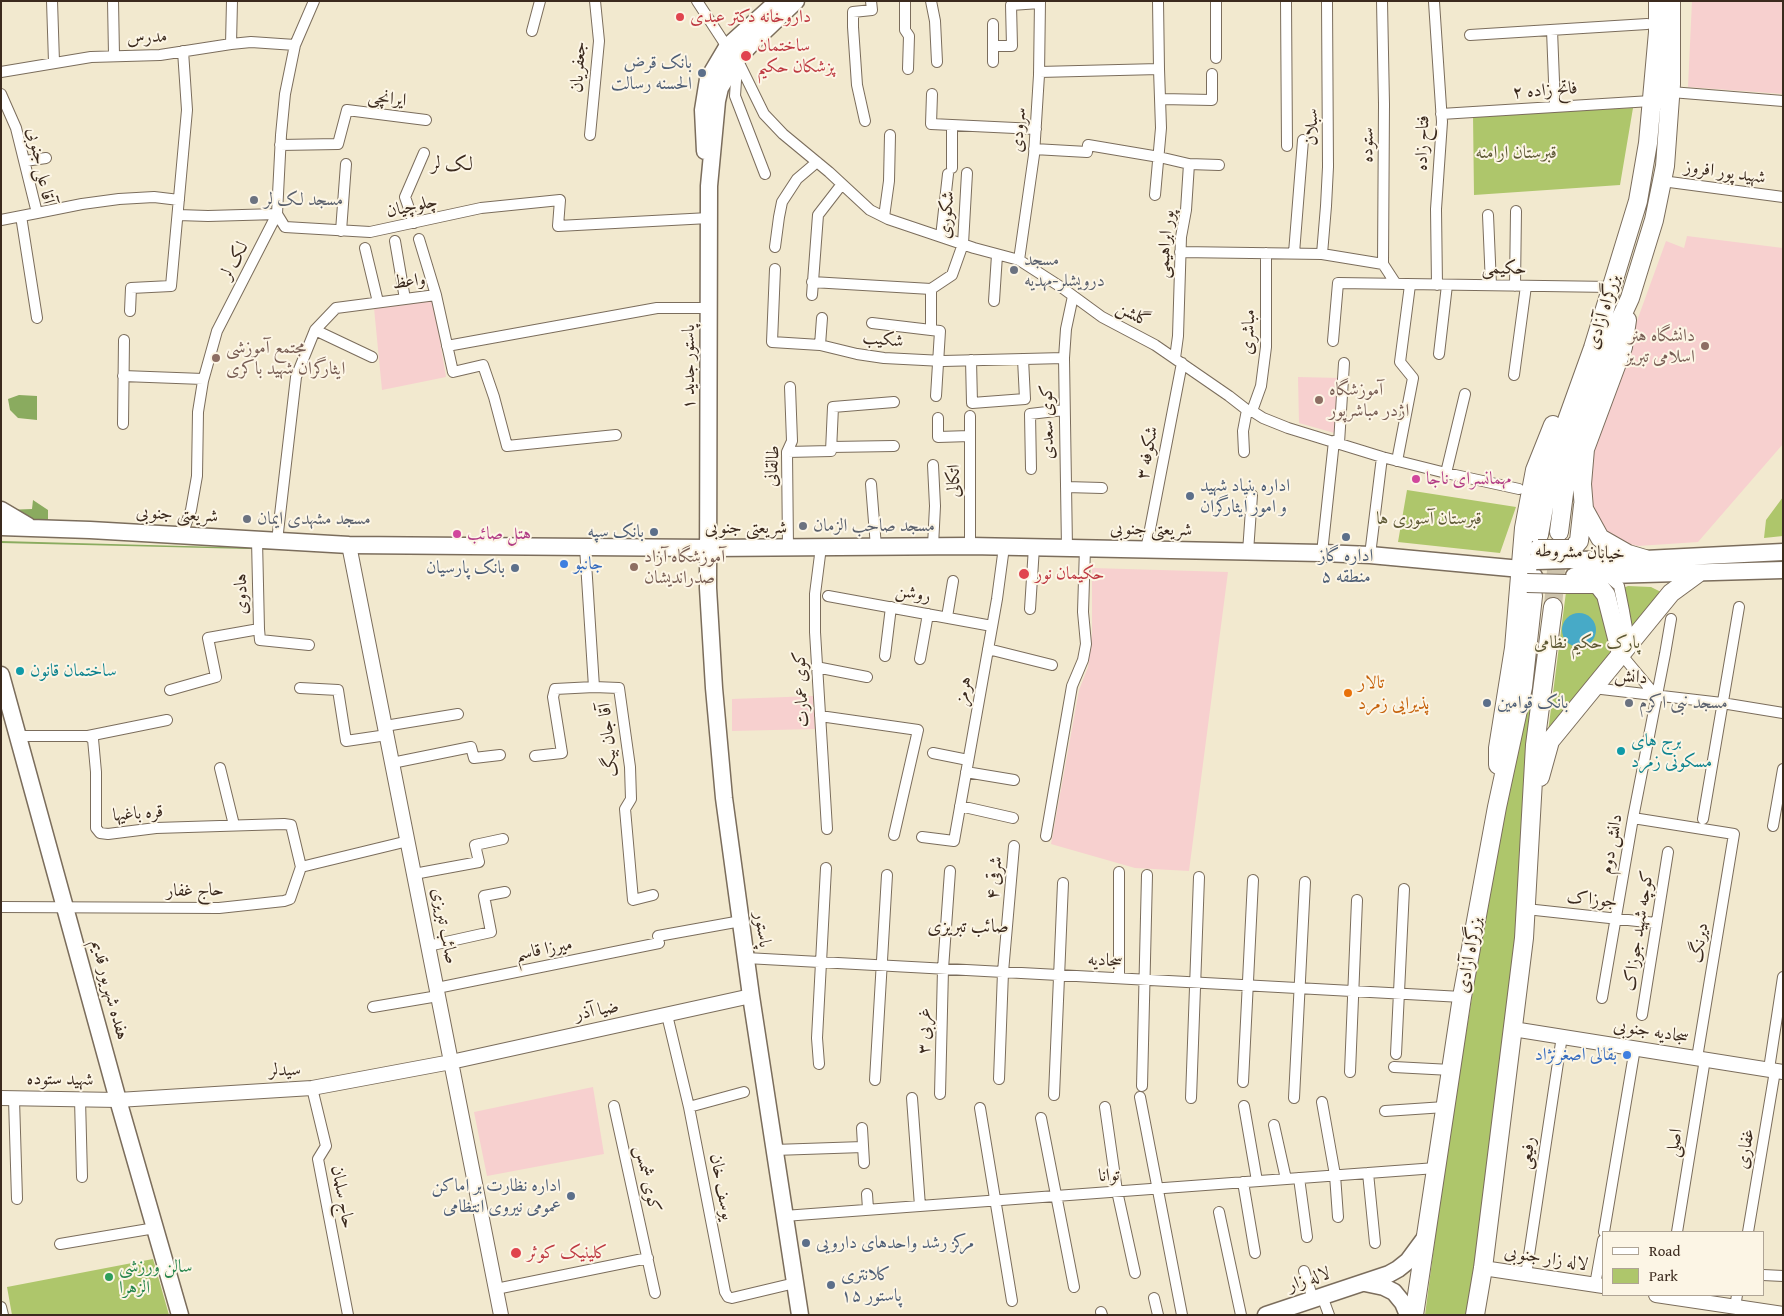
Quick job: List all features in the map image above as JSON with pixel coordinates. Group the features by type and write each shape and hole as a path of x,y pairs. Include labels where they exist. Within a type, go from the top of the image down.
{"highway":[{"name":"بزرگراه آزادی","path":"1647,1 1652,93"},
{"name":"بزرگراه آزادی","path":"1414,1315 1462,997 1497,807 1523,687 1530,564 1552,462 1593,348 1638,201 1648,143 1658,32 1658,1"},
{"name":"بزرگراه آزادی","path":"1559,532 1568,462 1578,428 1609,344 1630,298 1654,220 1665,166 1671,88 1671,1"},
{"name":"بزرگراه آزادی","path":"1671,88 1683,24 1683,1"},
{"path":"1630,298 1623,347 1585,449 1582,484 1584,509 1600,538 1607,544 1628,554 1645,559"},
{"path":"1569,567 1574,548 1579,541 1583,498"},
{"path":"1530,564 1569,567"},
{"path":"1530,564 1569,567 1599,586 1606,595 1621,654"},
{"path":"1531,809 1550,740 1671,593 1697,574"},
{"path":"1475,1315 1483,1268 1524,938 1535,745 1553,607"}],"main road":[{"name":"پاستور جدید ۱","path":"708,548 709,186 717,101 732,53 778,1"},
{"name":"پاستور جدید ۱","path":"732,53 752,43 796,1"},
{"path":"1,510 30,527"},
{"name":"شریعتی جنوبی","path":"1,527 349,545 708,548 1004,546 1322,553 1530,564"},
{"name":"صائب تبریزی","path":"349,545 501,1315"},
{"name":"پاستور","path":"708,548 710,616 718,742 751,996 800,1315"},
{"name":"خیابان مشروطه","path":"1569,567 1645,559 1783,552"},
{"name":"خیابان مشروطه","path":"1569,567 1606,575 1697,574 1783,570"},
{"name":"هفده شهریور قدیم","path":"1,674 118,1100 180,1315"},
{"name":"ضیا آذر","path":"452,1062 751,996"},
{"name":"سجادیه جنوبی","path":"1513,1029 1776,1071"},
{"name":"سیدلر","path":"118,1100 312,1088 452,1062"},
{"name":"شهید ستوده","path":"8,1098 118,1100"},
{"name":"لاله زار","path":"1266,1315 1365,1283 1398,1269 1408,1261 1425,1238"},
{"name":"لاله زار جنوبی","path":"1483,1268 1599,1286"},
{"path":"1365,1283 1384,1287 1394,1292 1403,1303 1408,1315"},
{"path":"1670,1296 1783,1314"}],"street":[{"path":"52,1 54,62"},
{"path":"112,1 114,55"},
{"path":"231,44 232,1"},
{"name":"لک لر","path":"182,535 191,510 197,476 198,412 203,379 217,331 277,214 280,144 285,94 295,45 314,1"},
{"path":"532,31 540,1"},
{"name":"جعفریان","path":"590,135 599,41 595,1"},
{"name":"گلشن","path":"697,1 732,53 764,114 782,134 817,162 870,210 884,218 997,255 1019,260 1102,317 1155,345 1263,418 1288,428 1398,461 1518,489"},
{"path":"865,121 857,85 852,28 854,12 872,10 871,1"},
{"path":"905,1 905,30 909,36 908,69"},
{"path":"931,1 935,22 937,62"},
{"path":"1156,195 1161,99 1158,1"},
{"path":"1216,1 1216,58"},
{"path":"1286,1 1287,146"},
{"name":"سبلان","path":"1322,254 1328,166 1327,1"},
{"name":"ستوده","path":"1382,1 1384,104 1383,264"},
{"path":"993,46 1012,46 1011,5 1040,2"},
{"name":"سرودی","path":"1019,260 1030,193 1036,129 1040,2"},
{"name":"فتاح زاده","path":"1434,2 1441,114 1436,209 1442,285 1439,354"},
{"path":"993,24 993,62"},
{"path":"1470,35 1648,24"},
{"path":"1552,30 1555,107"},
{"name":"مدرس","path":"1,72 54,62 114,55 160,55 251,42 295,45"},
{"path":"130,311 131,288 171,286 188,110 183,51"},
{"path":"732,53 735,96 764,174"},
{"path":"1039,72 1159,69"},
{"path":"1161,99 1212,100 1212,74"},
{"path":"1671,88 1783,101"},
{"name":"فاتح زاده ۲","path":"1441,114 1555,107 1652,93"},
{"name":"آقا علی جنوبی","path":"1,94 16,128 37,213 1,220"},
{"path":"932,94 931,124 1036,129"},
{"name":"ایرانچی","path":"280,144 338,144 347,110 426,120"},
{"path":"941,237 950,171 952,125"},
{"path":"884,218 889,181 890,135"},
{"path":"1294,253 1303,140"},
{"path":"1034,149 1087,152 1088,145 1159,156 1189,164 1219,165"},
{"path":"414,223 405,197 424,153"},
{"path":"25,161 46,158"},
{"path":"775,247 778,217 782,202 797,179 817,162"},
{"path":"341,230 346,164"},
{"name":"پور ابراهیمی","path":"1178,360 1180,252 1182,221 1186,210 1189,164"},
{"name":"شکوری","path":"931,289 952,275 963,244 967,173"},
{"name":"شهید پور افروز","path":"1662,181 1783,197"},
{"path":"812,295 818,215 842,184"},
{"path":"37,213 119,199 154,197 179,200"},
{"name":"چلوچیان","path":"277,214 285,227 370,232 481,208 560,200 558,226 709,218"},
{"path":"1514,375 1521,286 1516,211"},
{"path":"178,215 277,214"},
{"path":"1488,215 1490,285"},
{"path":"21,216 37,318"},
{"path":"419,239 436,295"},
{"path":"395,241 406,299"},
{"path":"366,248 378,302"},
{"path":"1180,252 1322,254 1383,264 1396,284"},
{"name":"مباشری","path":"1244,452 1243,431 1260,386 1266,347 1266,253"},
{"path":"994,301 997,255"},
{"name":"شکیب","path":"774,269 772,342 820,345 874,356 937,360 1064,358"},
{"path":"812,282 931,289 937,360 936,396"},
{"name":"حکیمی","path":"1333,341 1338,283 1612,286"},
{"path":"1398,461 1413,378 1400,362 1410,285"},
{"name":"واعظ","path":"277,541 296,377 315,330 336,308 436,295 453,372 483,365 508,446 616,435"},
{"name":"کوی سعدی","path":"1067,548 1064,358 1066,329 1073,296"},
{"path":"447,346 657,308 709,308"},
{"path":"820,345 822,318"},
{"path":"872,323 935,330"},
{"path":"315,330 372,357"},
{"path":"123,424 124,340"},
{"path":"971,360 972,402 1025,400 1023,359"},
{"name":"شکوفه ۳","path":"1146,550 1178,360"},
{"path":"1322,553 1337,442 1344,363"},
{"path":"123,376 203,379"},
{"name":"طالقانی","path":"788,548 787,452 792,441 790,387"},
{"path":"1446,473 1465,394"},
{"path":"787,452 831,452 833,407 894,402"},
{"path":"1031,469 1030,414 1064,410"},
{"name":"اتکالی","path":"970,416 970,546"},
{"path":"938,418 938,436 970,436"},
{"path":"831,447 894,446"},
{"path":"1370,555 1382,456"},
{"path":"933,464 935,506 933,546"},
{"path":"870,484 876,547"},
{"path":"1066,487 1102,488"},
{"path":"1248,552 1252,495"},
{"name":"هادوی","path":"170,690 216,677 208,638 259,629 257,540"},
{"name":"هرمز","path":"922,837 954,840 992,626 1004,546"},
{"name":"آقا جان بیگ","path":"585,547 594,687 619,688 630,767 630,799 625,809 633,900 653,895"},
{"name":"کوی عمارت","path":"821,547 815,594 816,667 826,829"},
{"path":"1030,609 1034,547"},
{"path":"1046,836 1072,686 1083,660 1086,644 1083,612 1085,548"},
{"path":"1606,575 1619,586 1624,611 1627,628 1626,640 1621,654 1656,696"},
{"path":"947,617 953,581"},
{"name":"روشن","path":"828,596 992,626"},
{"path":"885,656 891,607"},
{"path":"1703,819 1739,607"},
{"path":"920,659 928,614"},
{"name":"دانش دوم","path":"1602,998 1632,818 1665,654 1670,619"},
{"path":"259,629 260,640 309,644"},
{"path":"988,649 1052,665"},
{"path":"816,667 867,677"},
{"path":"535,756 562,753 553,697 555,689 594,687"},
{"path":"300,688 338,690 346,741 458,714"},
{"name":"دانش","path":"1593,688 1722,703 1783,713"},
{"path":"820,716 918,730 894,835"},
{"path":"18,736 88,736 166,720"},
{"name":"قره باغیها","path":"88,736 93,739 96,772 96,828 100,833 108,834 156,828 291,825 301,867"},
{"path":"392,763 471,747 474,758 500,755"},
{"path":"932,753 968,760"},
{"path":"220,768 234,825"},
{"path":"1773,826 1783,769"},
{"path":"966,772 1014,780"},
{"path":"960,806 1013,818"},
{"name":"دیرنگ","path":"1632,818 1734,834 1701,1059"},
{"path":"301,867 408,840"},
{"path":"414,874 479,862 475,845 503,840"},
{"name":"۴ شرقی","path":"999,1079 1003,972 1014,846"},
{"name":"کوچه شهید جوزاک","path":"1642,1015 1668,852"},
{"name":"حاج غفار","path":"65,907 219,908 284,901 290,899 301,867"},
{"path":"819,1064 817,1038 826,868"},
{"name":"۳ غربی","path":"940,1094 943,968 950,871"},
{"path":"1119,872 1119,978"},
{"path":"875,1080 886,875"},
{"path":"1142,1086 1147,875"},
{"path":"1191,1098 1199,877"},
{"path":"1243,1082 1253,880"},
{"path":"1294,1098 1305,882"},
{"path":"1054,1095 1063,883"},
{"path":"1396,1054 1404,889"},
{"path":"428,946 491,932 484,896 505,892"},
{"path":"1350,1072 1357,900"},
{"path":"1,907 65,907"},
{"name":"جوزاک","path":"1526,909 1656,923"},
{"name":"میرزا قاسم","path":"373,1007 741,921"},
{"name":"سجادیه","path":"746,958 1462,997"},
{"path":"1776,1071 1783,976"},
{"name":"یوسف خان","path":"667,1015 689,1107 725,1292 728,1297 732,1298 795,1283"},
{"name":"رفیعی","path":"1526,1274 1562,1036"},
{"path":"1604,1231 1635,1048"},
{"name":"اصلی","path":"1677,1231 1701,1059"},
{"path":"1394,1067 1451,1070"},
{"name":"غفاری","path":"1748,1231 1776,1071"},
{"name":"حاج سلمان","path":"312,1088 326,1146 318,1159 348,1315"},
{"path":"689,1107 744,1092"},
{"path":"1140,1097 1182,1315"},
{"path":"8,1098 17,1199"},
{"path":"912,1098 920,1206"},
{"path":"80,1099 82,1177"},
{"path":"1322,1102 1335,1175 1338,1217"},
{"name":"کوی شمس","path":"614,1106 655,1293"},
{"path":"1244,1106 1257,1181"},
{"path":"1105,1107 1117,1191 1135,1272"},
{"path":"1385,1111 1445,1107"},
{"path":"980,1108 1012,1301"},
{"path":"1041,1118 1074,1287"},
{"path":"1274,1125 1286,1179"},
{"path":"862,1128 864,1162"},
{"path":"774,1150 863,1147"},
{"name":"توانا","path":"784,1216 1436,1168"},
{"path":"1368,1173 1374,1243"},
{"path":"1299,1178 1307,1238"},
{"path":"1243,1182 1255,1253"},
{"path":"867,1194 868,1210"},
{"path":"1219,1212 1241,1315"},
{"path":"60,1244 155,1228"},
{"path":"1599,1286 1602,1252"},
{"path":"496,1289 648,1258"},
{"path":"1304,1271 1329,1315"},
{"path":"1764,1275 1783,1276"},
{"path":"1154,1298 1158,1315"},
{"path":"1,1307 2,1315"}],"shaded area":[{"path":"1692,1 1783,1 1783,94 1688,87"},
{"name":"دانشگاه هنر اسلامی تبریز","path":"1687,236 1783,248 1783,444 1698,542 1638,546 1618,541 1601,533 1586,489 1590,450 1666,241 1684,248"},
{"path":"433,299 446,377 382,390 374,308"},
{"name":"آموزشگاه اژدر مباشرپور","path":"1298,377 1341,378 1338,434 1299,423"},
{"path":"1092,568 1228,572 1189,871 1135,868 1051,844 1079,690 1088,667 1092,632"},
{"path":"813,696 815,729 732,731 732,699"},
{"path":"593,1087 604,1154 487,1176 474,1112"}],"green space":[{"name":"قبرستان ارامنه","path":"1633,108 1620,185 1474,195 1473,115"},
{"path":"19,395 37,396 37,420 18,418 10,410 8,399"},
{"name":"قبرستان آسوری ها","path":"1407,490 1516,507 1500,553 1398,542"},
{"path":"1783,497 1783,536 1764,538 1766,520"},
{"path":"33,500 48,510 48,528 6,510 32,509"},
{"path":"1,541 331,550 331,551 1,543"},
{"path":"1628,586 1651,587 1663,593 1630,635 1623,588"},
{"name":"پارک حکیم نظامی","path":"1566,592 1603,592 1614,648 1609,662 1548,732"},
{"path":"1534,671 1517,940 1504,1026 1474,1273 1466,1315 1425,1315 1445,1162 1500,826"},
{"name":"سالن ورزشی الزهرا","path":"153,1259 169,1315 12,1315 7,1287"}],"water":[{"path":"1579,613 1591,618 1596,630 1591,642 1579,647 1567,642 1562,630 1567,618"}],"tunnel":[{"path":"1553,607 1558,546"}],"place":[{"name":"داروخانه دکتر عبدی","path":"680,17"},
{"name":"ساختمان پزشکان حکیم","path":"746,56"},
{"name":"بانک قرض الحسنه رسالت","path":"702,73"},
{"name":"مسجد لک لر","path":"254,200"},
{"name":"مسجد درویشلر-مهدیه","path":"1014,270"},
{"name":"دانشگاه هنر اسلامی تبریز","path":"1705,346"},
{"name":"مجتمع آموزشی ایثارگران شهید باکری","path":"216,358"},
{"name":"آموزشگاه اژدر مباشرپور","path":"1319,400"},
{"name":"مهمانسرای ناجا","path":"1416,479"},
{"name":"اداره بنیاد شهید و امور ایثارگران","path":"1190,496"},
{"name":"مسجد مشهدی ایمان","path":"247,519"},
{"name":"مسجد صاحب الزمان","path":"803,526"},
{"name":"بانک سپه","path":"654,532"},
{"name":"هتل صائب","path":"457,534"},
{"name":"اداره گاز منطقه ۵","path":"1346,537"},
{"name":"جانبو","path":"564,564"},
{"name":"آموزشگاه آزاد صدراندیشان","path":"634,567"},
{"name":"بانک پارسیان","path":"515,568"},
{"name":"حکیمان نور","path":"1024,574"},
{"name":"ساختمان قانون","path":"20,671"},
{"name":"تالار پذیرایی زمرد","path":"1348,693"},
{"name":"بانک قوامین","path":"1487,703"},
{"name":"مسجد نبی اکرم","path":"1629,703"},
{"name":"برج های مسکونی زمرد","path":"1621,751"},
{"name":"بقالی اصغرنژاد","path":"1627,1055"},
{"name":"اداره نظارت بر اماکن عمومی نیروی انتظامی","path":"571,1196"},
{"name":"مرکز رشد واحدهای دارویی","path":"806,1243"},
{"name":"کلینیک کوثر","path":"516,1253"},
{"name":"سالن ورزشی الزهرا","path":"109,1277"},
{"name":"کلانتری ۱۵ پاستور","path":"831,1285"}],"district":[{"name":"لک لر","path":"452,165"},
{"name":"صائب تبریزی","path":"968,927"}]}
